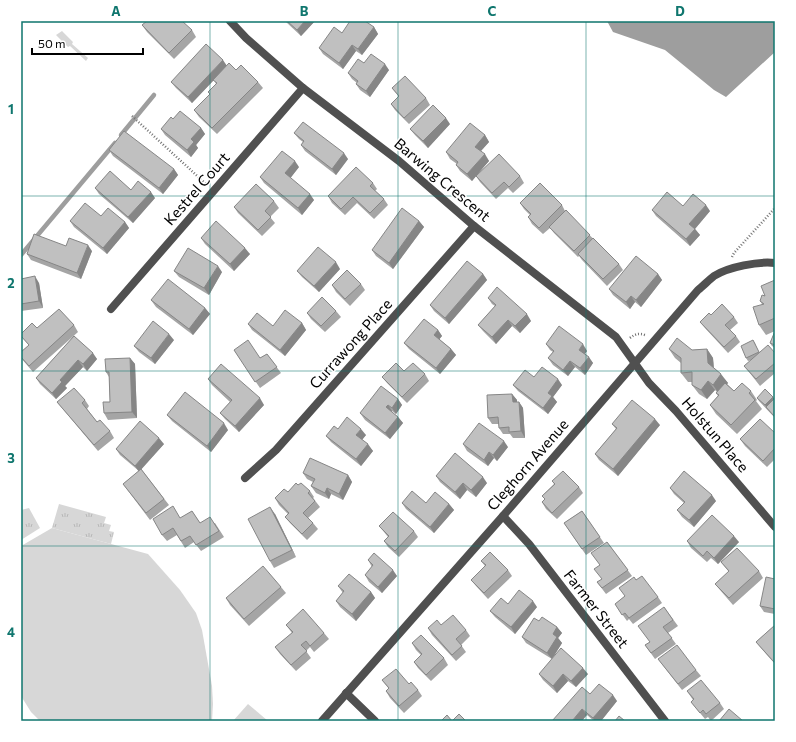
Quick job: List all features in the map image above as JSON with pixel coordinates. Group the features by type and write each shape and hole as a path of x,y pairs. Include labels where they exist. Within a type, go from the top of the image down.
{"street":[{"name":"Barwing Crescent","path":"230,21 246,38 303,88 399,161 474,226 616,337 634,362"},
{"name":"Kestrel Court","path":"111,309 303,88"},
{"name":"Currawong Place","path":"245,478 276,450 474,226"},
{"name":"Cleghorn Avenue","path":"322,721 503,516 634,362 698,290 715,276 731,269 770,262 775,263"},
{"name":"Holstun Place","path":"634,362 649,383 676,411 775,527"},
{"name":"Farmer Street","path":"503,516 529,544 666,721"},
{"path":"346,693 375,721"}],"path":[{"path":"132,116 214,191"},
{"path":"731,269 730,262 734,253 775,208"},
{"path":"630,338 634,335 645,335"}],"green space":[{"path":"62,31 73,42 72,44 88,58 86,61 70,46 68,47 56,35"},
{"path":"59,504 106,517 104,523 111,525 109,531 114,532 111,544 52,528"},
{"path":"29,508 40,528 21,540 21,510"},
{"path":"52,528 148,554 180,590 196,613 202,630 212,686 212,721 40,721 31,712 21,696 21,546"},
{"path":"248,704 268,721 233,721"}],"shaded area":[{"path":"607,21 775,21 775,52 726,97 714,90 665,50 613,32"}],"building":[{"path":"147,21 182,21 192,30 169,53 142,25"},
{"path":"287,21 305,21 297,30"},
{"path":"350,21 365,21 374,27 358,49 352,45 339,63 319,48 334,27 342,33"},
{"path":"206,44 223,60 188,97 171,82"},
{"path":"371,54 385,64 366,91 356,84 358,81 348,73 358,59 364,63"},
{"path":"229,63 236,70 241,65 258,82 212,128 194,110 210,94 208,92 217,83 213,80"},
{"path":"405,76 426,98 404,118 391,104 399,96 392,88"},
{"path":"433,105 446,118 423,141 410,129"},
{"path":"180,111 201,128 191,139 194,142 187,150 161,129 171,117 173,119"},
{"path":"303,122 344,153 332,169 301,145 304,141 294,133"},
{"path":"470,123 485,135 475,147 485,154 467,174 456,165 458,162 446,152"},
{"path":"124,131 174,169 159,188 109,150"},
{"path":"282,151 295,161 285,173 310,194 298,208 260,177"},
{"path":"499,154 520,176 509,187 504,182 492,193 476,176"},
{"path":"356,167 373,183 370,186 384,199 370,213 353,197 341,209 328,196"},
{"path":"110,171 131,190 138,181 151,192 128,217 95,188"},
{"path":"540,183 562,205 539,228 528,217 531,214 520,203"},
{"path":"256,184 274,201 265,211 271,217 258,230 234,207"},
{"path":"667,192 683,206 693,194 706,205 689,224 695,229 686,239 652,210"},
{"path":"85,203 101,216 108,208 125,222 103,248 70,221"},
{"path":"402,208 419,221 389,263 372,250"},
{"path":"566,210 590,235 574,251 549,227"},
{"path":"216,221 245,248 230,264 201,238"},
{"path":"34,234 66,246 69,238 88,245 77,273 27,254"},
{"path":"593,238 619,264 603,279 578,254"},
{"path":"318,247 336,262 314,286 297,271"},
{"path":"188,248 218,266 204,288 174,271"},
{"path":"636,256 658,274 636,300 631,296 626,302 609,289"},
{"path":"467,261 483,274 445,318 430,305"},
{"path":"347,270 361,284 345,299 332,285"},
{"path":"35,276 39,301 21,304 21,279"},
{"path":"168,279 205,308 189,329 151,300"},
{"path":"775,280 775,318 759,325 753,307 764,304 760,301 762,295 765,296 761,286"},
{"path":"497,287 527,314 515,326 508,320 492,337 478,325 496,305 488,298"},
{"path":"322,297 336,311 321,326 307,313"},
{"path":"722,304 734,317 725,325 736,336 724,347 700,322 709,313 711,315"},
{"path":"59,309 74,325 29,366 21,357 21,352 29,345 21,334 32,323 37,328"},
{"path":"285,310 302,323 280,350 248,324 257,313 273,326"},
{"path":"424,319 438,330 434,335 451,349 436,368 404,343"},
{"path":"153,321 169,334 151,358 134,346"},
{"path":"559,326 583,344 579,350 589,357 580,368 570,361 563,370 548,358 554,351 546,344"},
{"path":"775,331 775,345 770,343"},
{"path":"74,336 93,353 83,364 78,360 60,380 62,382 52,393 36,378"},
{"path":"677,338 692,350 707,349 708,363 721,374 713,385 708,381 701,390 692,385 692,372 681,373 681,358 669,349"},
{"path":"248,340 260,358 267,354 277,367 255,382 234,350"},
{"path":"753,340 759,352 746,358 741,346"},
{"path":"768,345 775,353 775,363 756,379 744,366"},
{"path":"130,358 132,412 104,413 103,402 110,402 109,372 106,372 105,359"},
{"path":"396,363 404,371 413,363 425,374 402,397 382,377"},
{"path":"221,364 260,398 235,426 220,413 232,400 208,379"},
{"path":"542,367 558,379 548,393 552,396 543,408 513,385 525,370 534,377"},
{"path":"725,383 734,391 742,383 751,391 749,393 755,400 731,425 710,405 719,395 716,393"},
{"path":"381,386 398,399 392,408 388,405 386,407 398,417 385,433 360,413"},
{"path":"74,388 85,400 82,403 97,422 100,420 110,431 94,445 57,402"},
{"path":"765,389 773,397 765,405 757,398"},
{"path":"185,392 224,423 207,446 167,415"},
{"path":"512,394 513,402 519,402 521,431 509,432 509,427 499,428 498,417 488,418 487,395"},
{"path":"775,398 775,415 774,416 766,407"},
{"path":"632,400 655,419 613,469 595,454 617,428 612,424"},
{"path":"347,417 361,429 356,435 368,444 356,459 326,436 334,426 338,429"},
{"path":"760,419 775,433 775,448 763,461 740,439"},
{"path":"140,421 159,438 135,466 116,449"},
{"path":"479,423 504,441 493,455 489,452 484,460 463,444"},
{"path":"455,453 483,477 471,490 463,483 455,492 436,476"},
{"path":"310,458 348,475 339,494 327,488 325,493 311,486 315,479 303,473"},
{"path":"141,469 164,499 146,513 123,484"},
{"path":"563,471 579,487 552,513 542,502 545,499 542,496 555,484 552,481"},
{"path":"684,471 712,495 689,520 677,510 685,502 670,488"},
{"path":"296,483 298,485 301,483 310,491 308,493 315,501 303,513 313,523 302,534 285,517 289,513 275,498 284,489 288,492"},
{"path":"412,491 426,503 435,492 449,504 430,527 402,503"},
{"path":"173,506 180,518 192,511 200,523 210,517 219,531 196,545 190,536 181,541 173,528 162,535 153,519"},
{"path":"270,507 292,550 270,561 248,519"},
{"path":"582,511 600,537 582,549 564,523"},
{"path":"393,512 414,531 395,551 384,541 389,536 379,526"},
{"path":"712,515 734,536 714,558 707,551 703,556 687,541"},
{"path":"607,542 628,570 602,588 597,582 602,579 594,569 600,565 591,553"},
{"path":"737,548 759,571 729,598 715,584 729,571 721,562"},
{"path":"490,552 508,570 484,593 471,580 486,565 481,561"},
{"path":"374,553 393,570 378,587 365,575 373,565 368,560"},
{"path":"263,566 281,587 244,619 226,598"},
{"path":"349,574 371,592 352,614 336,601 344,591 338,586"},
{"path":"642,576 658,597 629,618 625,613 622,615 615,604 625,596 619,588 634,577 636,580"},
{"path":"766,577 775,579 775,609 760,606"},
{"path":"519,590 533,601 511,627 490,611 501,598 508,604"},
{"path":"664,607 673,620 663,627 672,638 651,653 645,645 650,642 638,626"},
{"path":"303,609 324,633 310,646 306,641 301,645 307,651 291,665 275,647 293,632 286,625"},
{"path":"453,615 466,630 456,639 462,646 452,655 428,628 437,620 441,625"},
{"path":"542,617 557,627 553,634 557,637 547,653 522,637 534,618 539,621"},
{"path":"775,625 775,661 774,662 756,642"},
{"path":"421,635 444,658 426,675 414,662 422,654 412,643"},
{"path":"677,645 696,670 678,684 658,659"},
{"path":"561,648 583,668 571,681 563,674 553,686 539,674"},
{"path":"396,669 409,684 411,682 418,690 399,706 386,691 389,688 382,680"},
{"path":"701,680 720,703 706,714 703,710 700,713 691,702 694,699 687,691"},
{"path":"599,684 613,695 593,718 582,709 572,721 552,721 582,687 590,694"},
{"path":"729,709 743,721 719,721"},
{"path":"459,714 466,721 452,721"},
{"path":"447,715 452,721 441,721"},
{"path":"619,716 625,721 615,721"}],"waterway":[{"path":"121,135 154,95"},
{"path":"21,255 115,143"}]}
